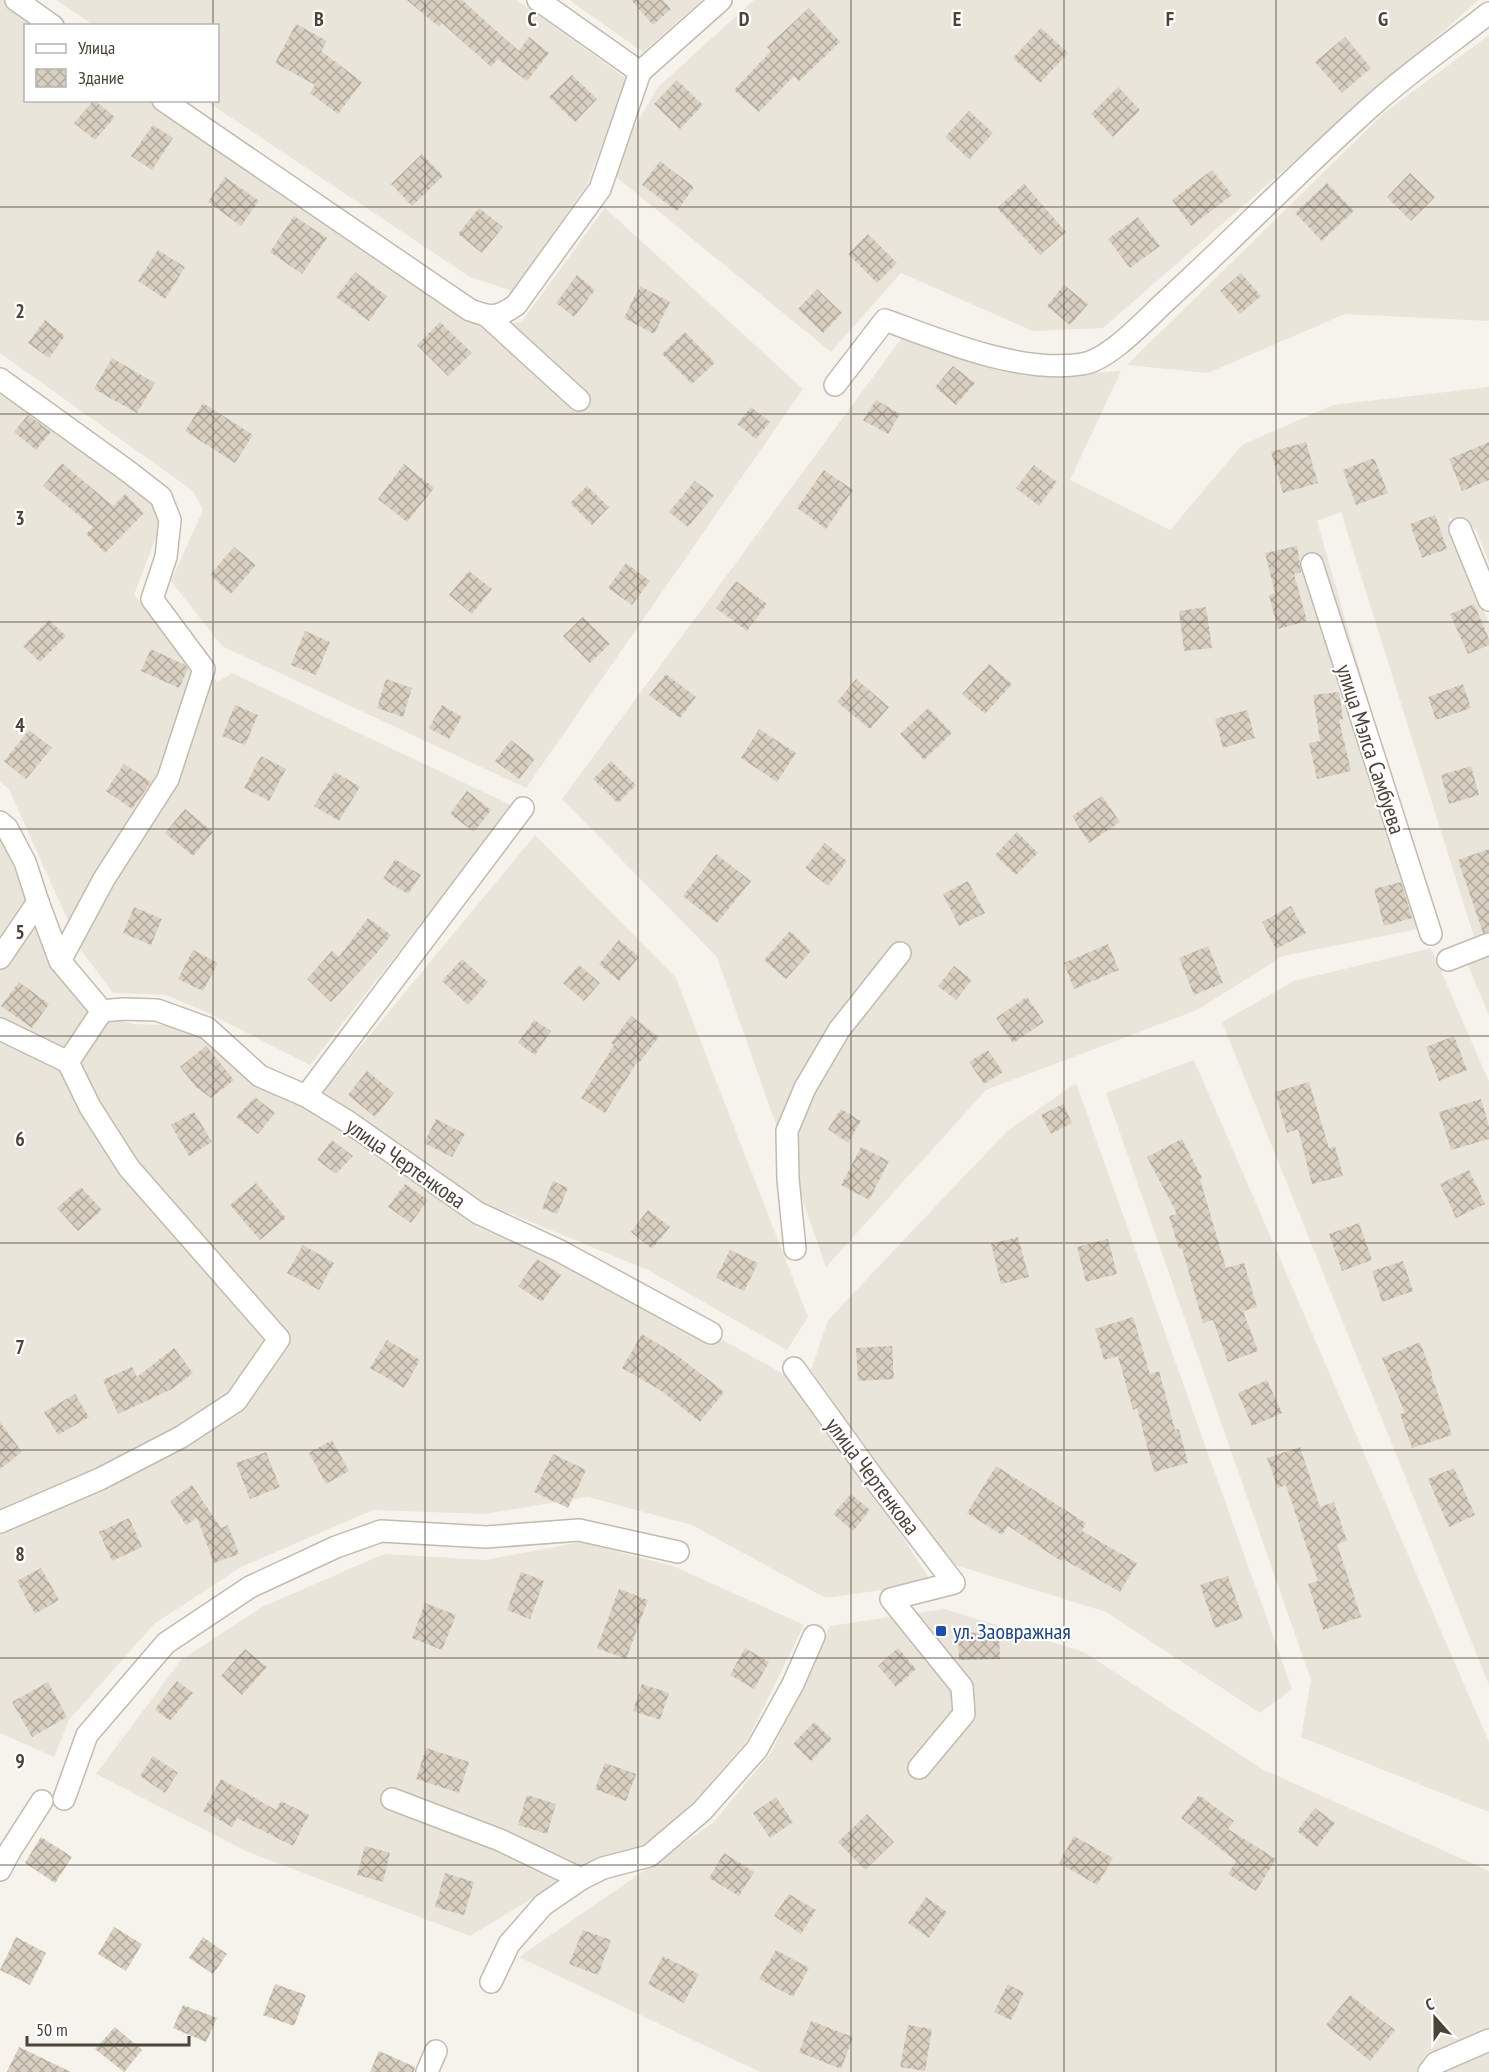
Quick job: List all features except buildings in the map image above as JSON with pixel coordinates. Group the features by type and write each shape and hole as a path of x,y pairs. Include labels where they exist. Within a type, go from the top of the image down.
{"street":[{"path":"16,0 50,24"},
{"path":"538,0 640,72"},
{"path":"487,316 503,314 516,305 600,189 640,72 721,0"},
{"path":"835,385 885,320 928,336 1013,362 1032,365 1084,364 1112,350 1377,102 1489,13"},
{"path":"166,102 470,310 487,316 579,400"},
{"path":"0,380 161,497 170,520 166,557 153,599 204,669 168,780 104,879 60,961"},
{"path":"1460,529 1489,600"},
{"name":"улица Мэлса Самбуева","path":"1312,564 1431,934"},
{"path":"306,1096 523,808"},
{"path":"0,822 7,828 25,862 60,961 102,1011 68,1062"},
{"path":"0,958 38,902"},
{"path":"1448,960 1489,944"},
{"path":"795,1249 788,1179 787,1131 805,1088 839,1030 900,953"},
{"name":"улица Чертенкова","path":"102,1011 157,1010 207,1028 260,1076 306,1096 347,1121 478,1213 560,1251 711,1333"},
{"path":"0,1029 68,1062 90,1107 129,1168 279,1339 236,1401 209,1419 181,1437 100,1479 0,1522"},
{"name":"улица Чертенкова","path":"794,1368 872,1476 954,1583 891,1599 962,1688 964,1714 919,1768"},
{"path":"64,1799 87,1735 166,1643 250,1587 336,1547 381,1531 486,1537 579,1530 678,1552"},
{"path":"491,1982 509,1944 543,1905 603,1868 649,1856 702,1811 757,1749 793,1684 814,1636"},
{"path":"393,1799 500,1840 581,1880"},
{"path":"0,1870 42,1801"},
{"path":"1429,2072 1436,2062 1489,2040"},
{"path":"427,2072 436,2051"}],"shaded area":[{"path":"0,0 4,0 40,24 24,24 24,102 154,102 489,328 522,321 605,208 803,389 526,788 222,646 171,581 203,510 193,491 0,353"},
{"path":"56,0 517,0 627,79 587,185 512,291 470,277 208,102 219,102 219,24 92,24"},
{"path":"569,0 702,0 643,52"},
{"path":"754,0 1479,0 1103,328 1033,331 901,273 831,352 609,171 658,87"},
{"path":"1489,35 1489,321 1345,314 1208,373 1127,365 1383,114"},
{"path":"912,324 1024,376 1121,371 1070,480 1170,530 1242,445 1333,405 1489,387 1489,563 1476,530 1448,517 1489,624 1489,931 1474,937 1341,512 1317,521 1433,926 1283,956 1197,1010 986,1090 826,1267 717,957 562,799"},
{"path":"0,382 165,513 134,595 218,682 232,673 513,806 310,1065 210,1014 166,995 113,993 81,950 9,789 0,782"},
{"path":"0,831 50,965 88,1012 133,1024 164,1025 204,1037 351,1133 477,1227 640,1293 792,1379 873,1491 932,1583 826,1598 692,1525 588,1497 485,1514 373,1510 241,1567 154,1624 69,1720 54,1757 0,1733"},
{"path":"535,835 676,978 808,1317 787,1350 648,1270 479,1201 358,1115 321,1094"},
{"path":"1431,948 1489,1082 1489,1685 1222,1022 1294,981"},
{"path":"1489,954 1489,1015 1467,963"},
{"path":"1194,1060 1489,1742 1489,1812 1301,1737 1311,1680 1106,1093"},
{"path":"1076,1083 1292,1689 1260,1713 1106,1612 955,1565 889,1480 811,1370 828,1320 1007,1131"},
{"path":"581,1542 673,1566 804,1625 747,1741 699,1796 646,1847 601,1857 470,1936 248,1852 96,1774 181,1660 262,1607 384,1554 485,1560"},
{"path":"944,1609 1084,1652 1262,1769 1489,1871 1489,2072 760,2072 519,1957 713,1823 772,1751 830,1626"}],"place":[{"name":"ул. Заовражная","path":"941,1631"}]}
